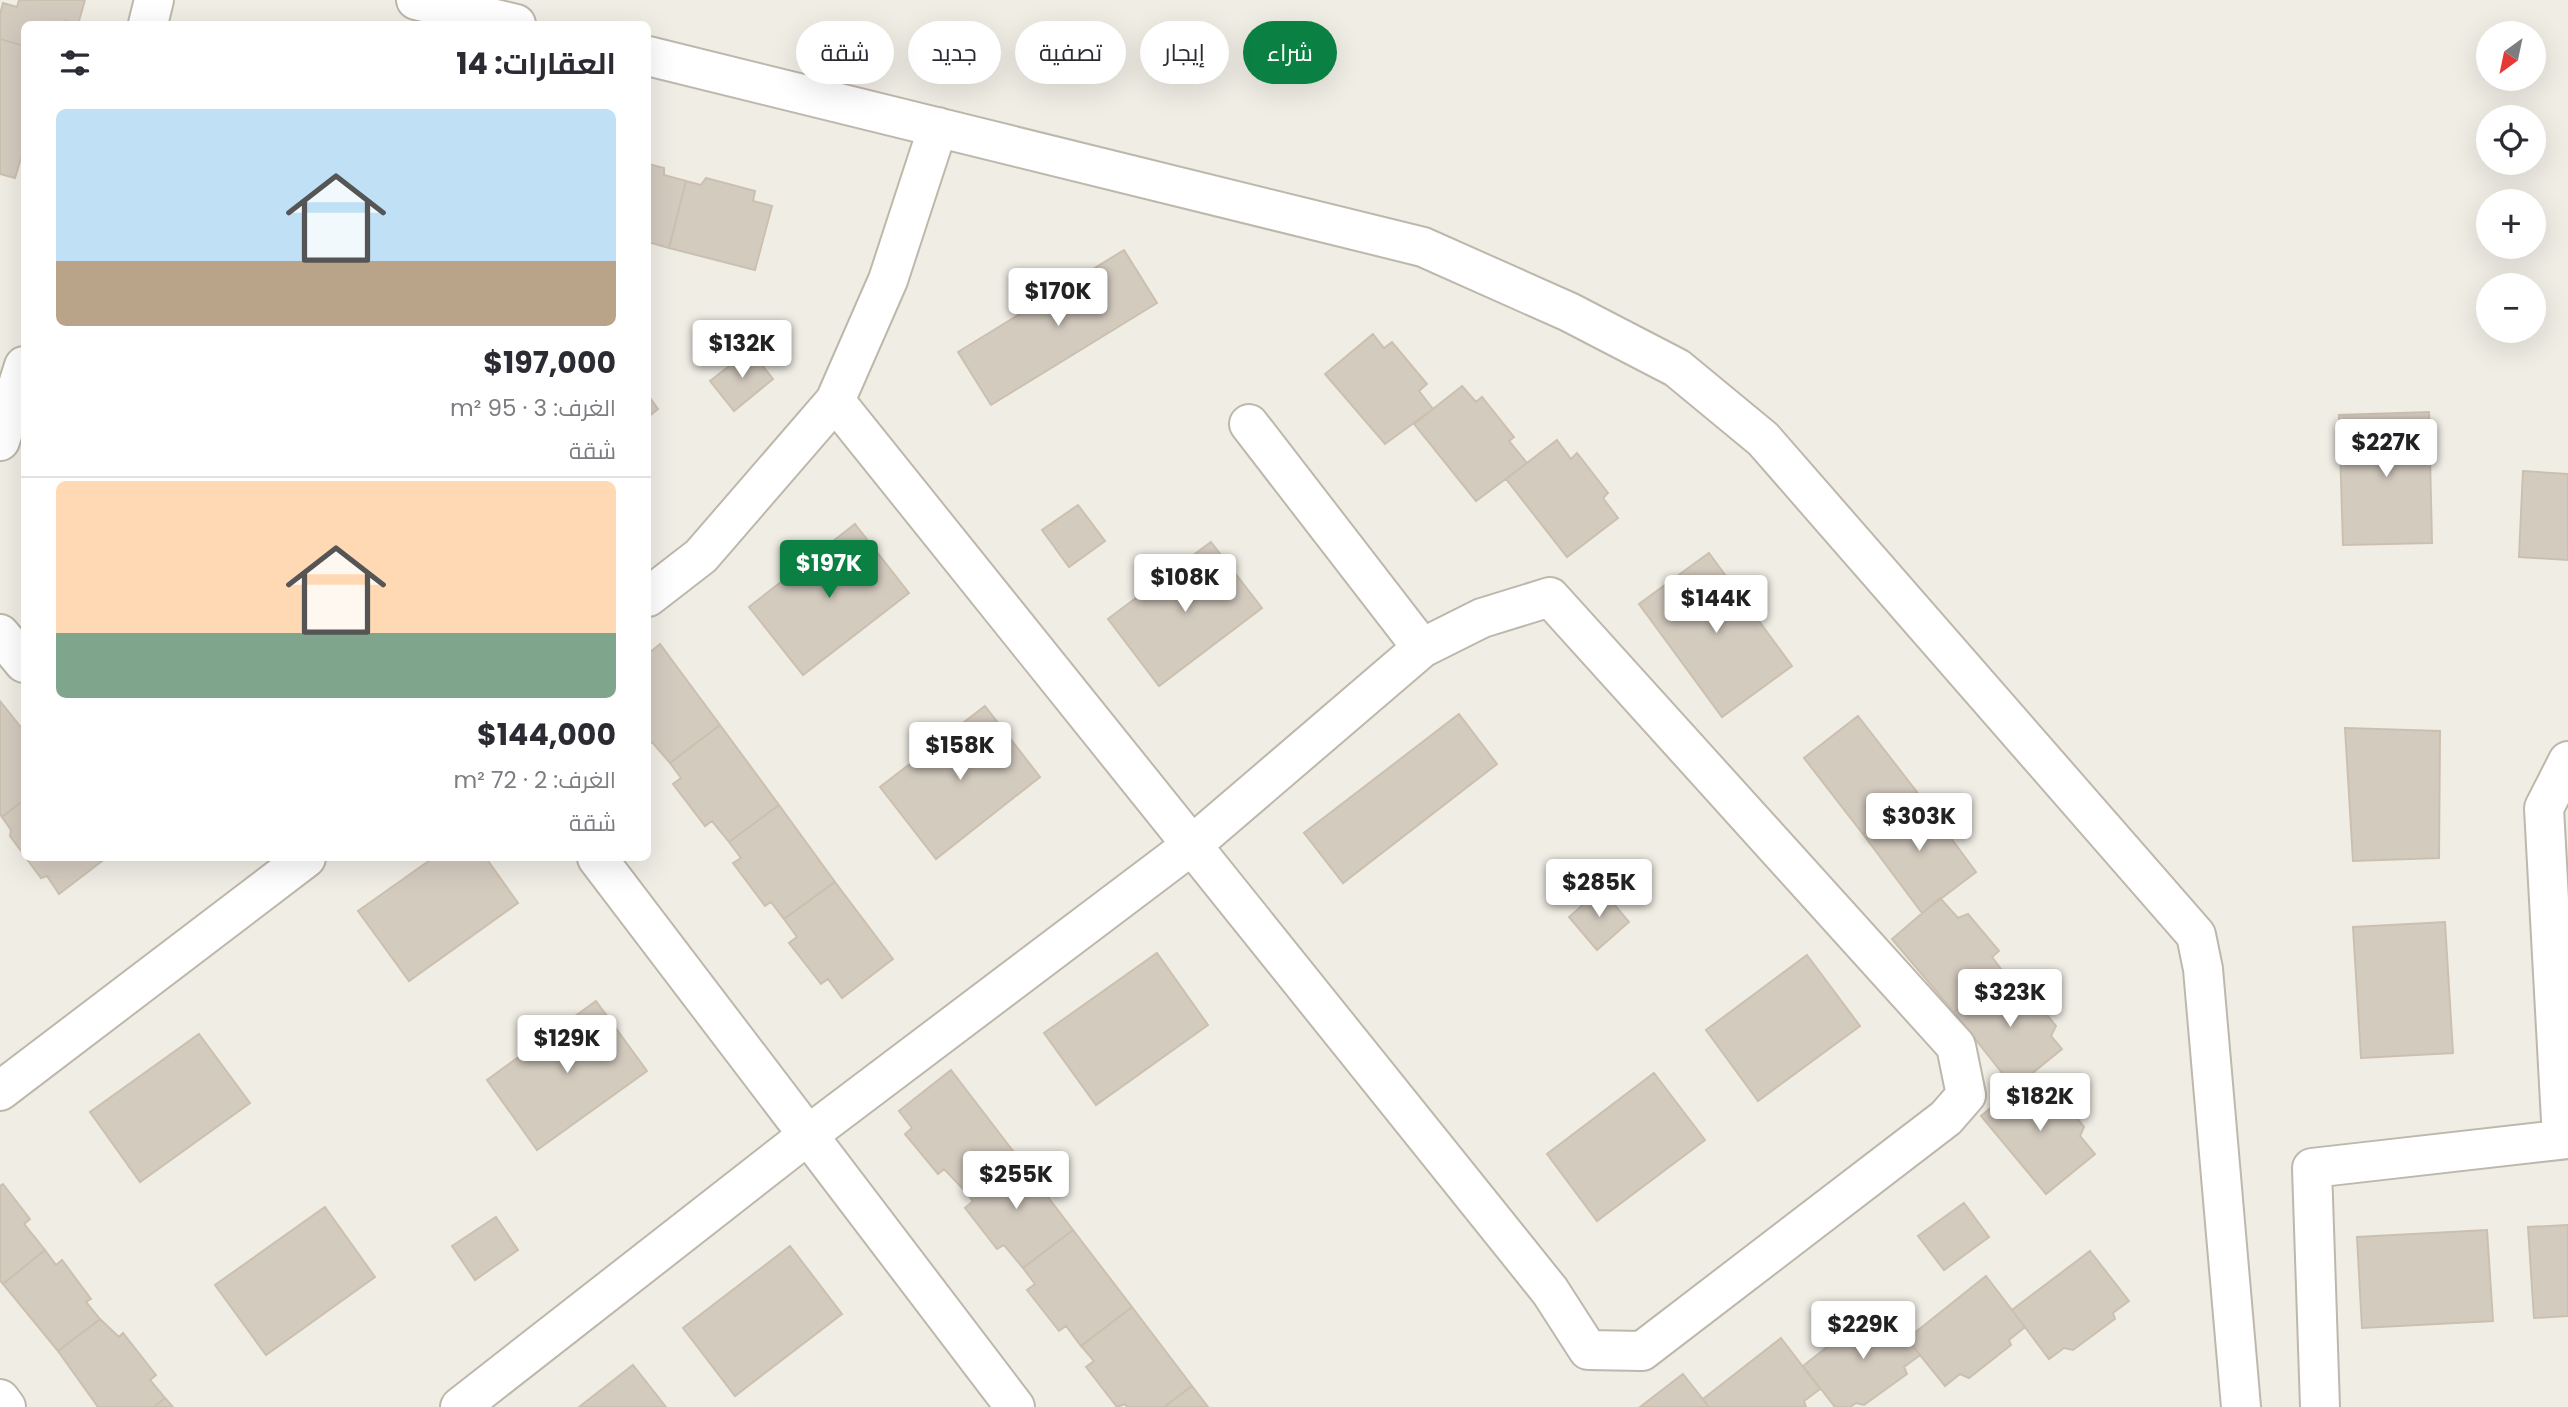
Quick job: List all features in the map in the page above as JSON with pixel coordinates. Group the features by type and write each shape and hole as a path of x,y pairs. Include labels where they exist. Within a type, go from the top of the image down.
{"street":[{"path":"149,21 154,0"},
{"path":"416,0 504,21"},
{"path":"651,58 1423,247 1569,312 1676,368 1763,439 2196,935 2203,969 2241,1407"},
{"path":"651,595 701,556 835,401 888,280 938,127"},
{"path":"0,441 21,375"},
{"path":"460,1407 808,1135 1192,845 1422,648 1482,618 1550,597 1956,1046 1966,1095 1946,1118 1642,1351 1588,1350 1550,1291 1192,845 835,401"},
{"path":"1249,424 1422,648"},
{"path":"0,634 21,659"},
{"path":"2319,1407 2312,1168 2565,1139 2544,808 2568,761"},
{"path":"599,861 1015,1407"},
{"path":"0,1091 282,865"},
{"path":"0,1399 6,1407"}],"building":[{"path":"19,0 85,0 79,21 21,21 21,45 0,39 3,3 17,7"},
{"path":"0,39 21,45 21,158 15,178 0,174"},
{"path":"651,165 664,168 664,175 686,181 669,248 651,243"},
{"path":"706,178 755,191 753,201 772,206 755,270 669,248 686,181 701,185"},
{"path":"1124,250 1157,303 991,405 958,352"},
{"path":"1373,334 1384,348 1392,342 1427,384 1419,391 1433,409 1385,444 1325,374"},
{"path":"750,350 773,379 734,411 710,381"},
{"path":"1462,386 1476,402 1482,397 1514,437 1509,441 1527,463 1476,501 1414,424"},
{"path":"651,399 658,409 651,415"},
{"path":"2429,412 2432,543 2343,545 2339,415"},
{"path":"1557,440 1571,459 1577,453 1608,493 1603,498 1618,518 1567,557 1506,479"},
{"path":"2523,471 2568,474 2568,560 2519,557"},
{"path":"1078,505 1105,541 1069,567 1042,530"},
{"path":"855,524 909,593 803,675 749,607"},
{"path":"1211,542 1262,608 1159,686 1108,619"},
{"path":"1709,553 1792,666 1722,717 1639,604"},
{"path":"660,644 720,725 670,763 651,743 651,652"},
{"path":"0,701 21,727 21,802 2,817"},
{"path":"985,706 1040,777 936,859 880,787"},
{"path":"1459,714 1497,764 1343,883 1304,833"},
{"path":"1858,716 1917,792 1863,834 1804,758"},
{"path":"720,725 779,805 729,842 712,821 705,826 673,784 681,778 670,763"},
{"path":"2345,728 2440,731 2439,858 2353,861"},
{"path":"1917,792 1976,872 1922,913 1863,834"},
{"path":"21,802 21,851 10,836 11,830 2,817"},
{"path":"779,805 835,882 784,919 771,902 765,906 733,863 741,858 729,842"},
{"path":"28,861 102,861 59,894 47,876 41,878"},
{"path":"429,861 488,861 518,903 409,981 358,911"},
{"path":"835,882 893,959 842,998 828,979 821,984 789,943 797,937 784,919"},
{"path":"1601,889 1629,922 1597,950 1569,917"},
{"path":"1940,898 1958,918 1968,914 1999,951 1992,957 2004,973 1954,1012 1892,939"},
{"path":"2445,922 2453,1053 2361,1058 2353,927"},
{"path":"1157,953 1208,1025 1096,1105 1044,1033"},
{"path":"1807,955 1860,1026 1758,1101 1706,1030"},
{"path":"2004,973 2022,997 2028,992 2056,1026 2051,1036 2062,1049 2014,1088 1954,1012"},
{"path":"596,1001 647,1071 537,1150 487,1080"},
{"path":"199,1034 250,1103 140,1182 90,1112"},
{"path":"951,1070 1013,1151 963,1189 944,1169 938,1174 905,1134 912,1128 899,1111"},
{"path":"1654,1073 1705,1140 1597,1221 1547,1154"},
{"path":"2031,1075 2048,1096 2053,1088 2084,1127 2080,1136 2095,1154 2046,1194 1981,1116"},
{"path":"1013,1151 1073,1230 1023,1268 1004,1245 997,1249 965,1208 973,1201 963,1189"},
{"path":"3,1184 30,1219 24,1224 45,1250 3,1284 0,1280 0,1186"},
{"path":"1964,1203 1989,1237 1944,1270 1918,1236"},
{"path":"325,1207 375,1277 266,1355 215,1285"},
{"path":"496,1217 518,1250 475,1280 452,1246"},
{"path":"2568,1225 2568,1316 2534,1318 2528,1227"},
{"path":"1073,1230 1132,1307 1081,1346 1066,1326 1059,1331 1027,1290 1035,1284 1023,1268"},
{"path":"2487,1230 2493,1321 2362,1328 2357,1237"},
{"path":"790,1246 842,1314 735,1396 683,1328"},
{"path":"45,1250 56,1265 62,1260 91,1299 86,1302 100,1319 58,1351 3,1284"},
{"path":"2090,1251 2129,1301 2113,1313 2115,1319 2073,1350 2064,1348 2049,1359 2012,1310"},
{"path":"1986,1276 2025,1327 2009,1340 2011,1345 1969,1378 1960,1374 1945,1386 1907,1339"},
{"path":"1881,1305 1920,1355 1904,1367 1907,1374 1864,1405 1856,1403 1850,1407 1835,1407 1803,1366"},
{"path":"1132,1307 1192,1386 1164,1407 1127,1407 1125,1404 1117,1407 1086,1367 1094,1361 1081,1346"},
{"path":"100,1319 119,1337 123,1333 156,1375 150,1380 165,1398 154,1407 98,1407 58,1351"},
{"path":"1781,1338 1820,1389 1804,1401 1806,1407 1709,1407 1703,1399"},
{"path":"633,1365 666,1407 579,1407"},
{"path":"1683,1374 1709,1407 1640,1407"},
{"path":"1192,1386 1208,1407 1164,1407"},
{"path":"165,1398 173,1407 154,1407"}]}
